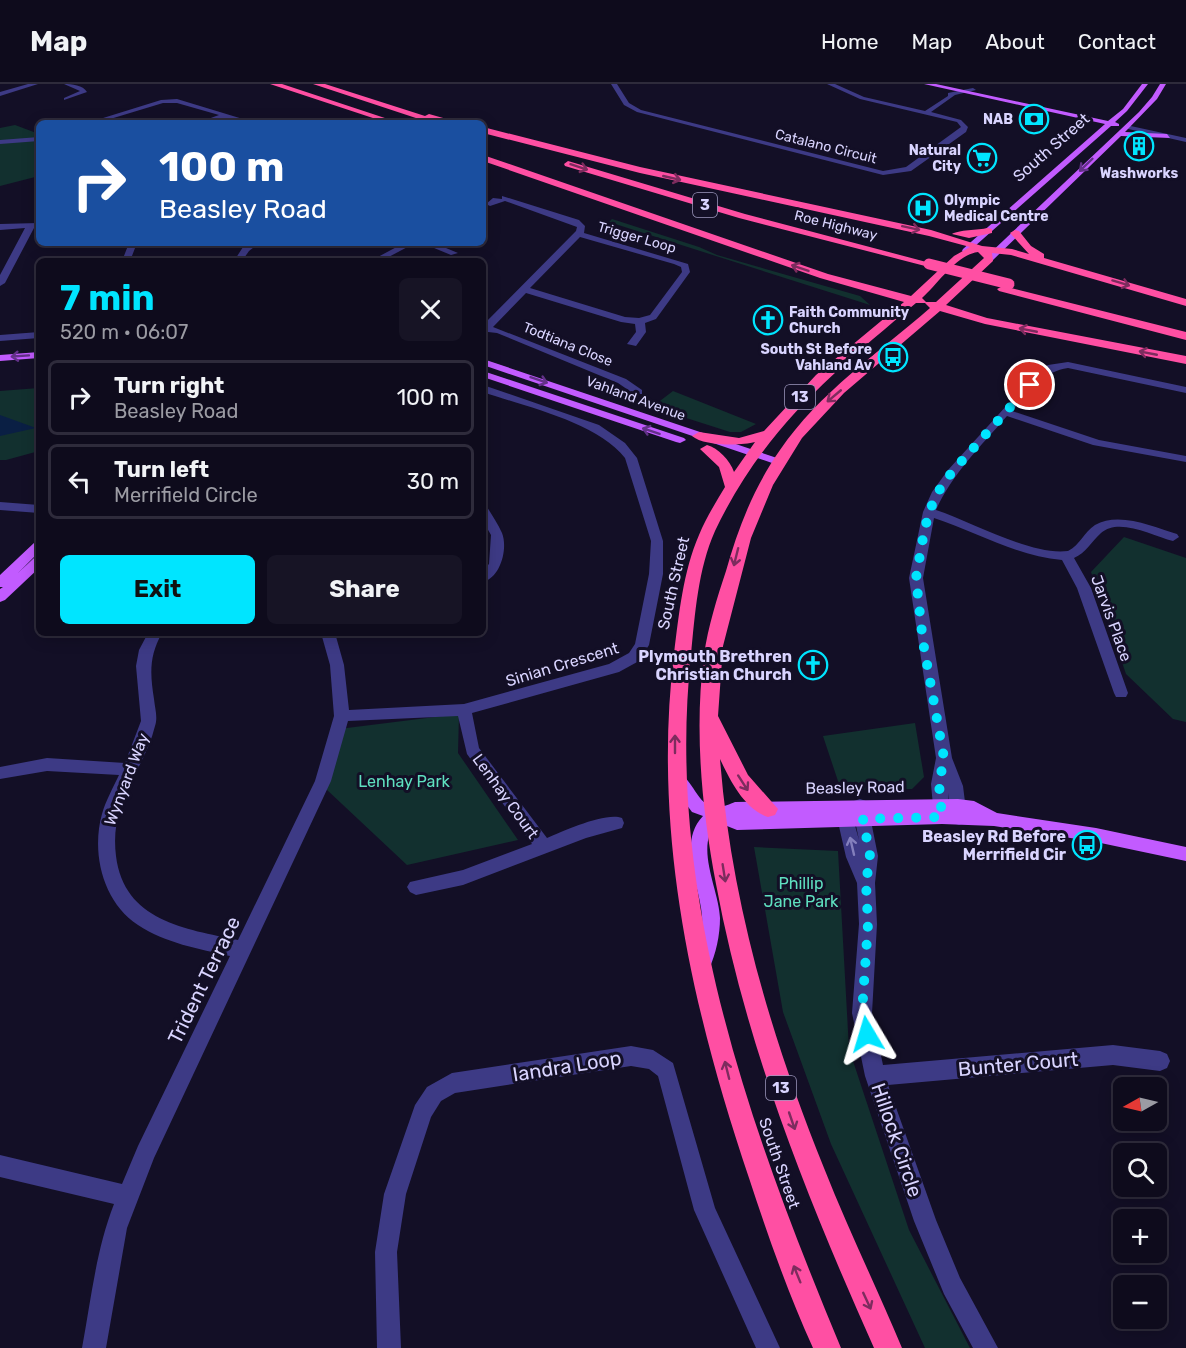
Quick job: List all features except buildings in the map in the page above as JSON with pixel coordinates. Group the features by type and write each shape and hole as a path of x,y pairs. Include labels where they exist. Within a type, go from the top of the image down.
{"highway":[{"path":"274,84 386,120"},
{"path":"317,84 430,120"},
{"path":"375,102 445,120"},
{"path":"339,105 376,120"},
{"path":"486,131 651,173 931,233 978,251 999,250 1065,266 1186,303"},
{"name":"Roe Highway","path":"486,138 731,213 1186,336"},
{"name":"Roe Highway","path":"486,151 633,194 926,266"},
{"path":"486,159 856,286 912,300 926,296 950,298"},
{"path":"931,233 969,235 988,231"},
{"path":"1015,233 1034,253 1065,266"},
{"name":"South Street","path":"926,296 978,251"},
{"name":"South Street","path":"888,1348 801,1149 760,1026 731,916 714,815 709,730 713,652 739,548 757,503 777,466 799,433 825,404 950,298 978,251"},
{"path":"856,286 876,296 884,304 888,320"},
{"name":"Roe Highway","path":"1006,287 1186,328"},
{"path":"926,296 939,307 985,321 1186,360"},
{"name":"South Street","path":"827,1348 756,1163 731,1085 702,969 684,876 675,777 680,654 691,589 706,536 750,458 767,434 807,390 912,300"},
{"path":"924,320 948,318 985,321"},
{"path":"699,436 740,442 744,439 750,441 767,434"},
{"path":"707,449 726,465 732,487"},
{"path":"710,712 725,753 750,793 768,808"}],"main road":[{"path":"927,84 1084,118 1128,125"},
{"name":"13","path":"1112,122 1132,104 1144,84"},
{"path":"999,250 1128,125 1146,118 1163,84"},
{"path":"949,85 1112,122"},
{"path":"1076,113 1113,116 1122,113"},
{"path":"1084,118 1091,122 1098,135"},
{"path":"1146,118 1160,130"},
{"name":"South Street","path":"978,251 988,231 1112,122"},
{"path":"1119,134 1167,136"},
{"path":"0,348 36,345"},
{"path":"0,358 36,355"},
{"name":"Vahland Avenue","path":"486,363 699,436 750,458"},
{"name":"Vahland Avenue","path":"486,375 707,449 777,466"},
{"path":"0,583 36,548"},
{"path":"0,597 36,564"},
{"name":"Beasley Road","path":"675,777 698,807 737,822 844,813"},
{"name":"Beasley Road","path":"714,815 735,809 768,808 844,813 959,812 1096,835 1186,854"},
{"path":"702,969 708,947 711,918 699,837 705,824 714,815"}],"street":[{"path":"0,94 35,84"},
{"path":"66,99 84,92 67,84"},
{"name":"Catalano Circuit","path":"614,84 621,100 639,111 883,172 908,169 964,130 965,127 959,121 862,98 823,84"},
{"path":"949,85 961,91 973,90"},
{"path":"926,113 952,96 961,94 961,91"},
{"path":"100,120 163,101 177,101 220,116 241,120"},
{"path":"209,120 220,116"},
{"path":"1128,125 1160,130 1186,138"},
{"path":"1128,125 1167,136 1186,138"},
{"path":"0,142 36,139"},
{"path":"486,327 578,234 580,226 576,222 522,204 496,199"},
{"path":"0,227 35,225"},
{"path":"0,283 35,225"},
{"name":"Trigger Loop","path":"578,234 685,266 686,272 652,317 640,321"},
{"path":"240,258 250,246"},
{"path":"380,258 405,246"},
{"path":"434,246 454,253"},
{"path":"524,289 624,321 640,321 641,332 632,344"},
{"name":"Todtiana Close","path":"486,329 500,331 622,381 638,392"},
{"path":"0,338 36,335"},
{"path":"959,812 955,786 944,758 923,642 916,578 929,512 938,492 952,472 1005,412 1043,372 1052,367 1068,365 1088,368 1186,390"},
{"name":"Sinian Crescent","path":"342,716 464,710 614,668 634,657 642,645 658,555 643,492 627,450 610,435 595,427 486,388"},
{"path":"1005,412 1097,443 1186,459"},
{"path":"0,506 36,509"},
{"path":"929,512 1036,553 1066,557 1082,550 1096,531 1105,526 1134,526 1173,537"},
{"path":"486,515 497,535 495,565 486,575"},
{"name":"Jarvis Place","path":"1066,557 1077,572 1084,588 1121,693"},
{"name":"Wynyard Way","path":"153,636 145,647 141,665 149,719 112,807 106,831 106,851 111,874 119,897 141,920 173,934 244,950"},
{"name":"Trident Terrace","path":"94,1348 108,1263 128,1195 145,1153 323,781 342,716 337,665 329,636"},
{"name":"Lenhay Court","path":"464,710 472,750 543,846"},
{"path":"941,812 939,784 944,758"},
{"path":"0,773 28,765 74,765 128,770"},
{"name":"Hillock Circle","path":"844,813 854,857 866,883"},
{"name":"Hillock Circle","path":"862,813 870,856 866,883 868,924 862,1013 875,1076 925,1221 952,1286 986,1348"},
{"name":"Lenhay Court","path":"416,887 463,878 584,831 616,823"},
{"name":"Bunter Court","path":"875,1076 1113,1055 1160,1061"},
{"name":"Iandra Loop","path":"389,1348 386,1252 395,1194 422,1113 434,1094 452,1083 631,1056 653,1060 666,1071 705,1210 768,1348"},
{"path":"0,1166 109,1193 128,1195"}],"green space":[{"path":"15,125 36,133 36,177 0,186 0,128"},
{"path":"612,219 717,255 860,296 870,305 609,222"},
{"path":"36,388 36,452 0,460 0,391"},
{"path":"673,391 756,424 741,432 730,432 652,407"},
{"path":"1124,537 1186,558 1186,722 1173,719 1126,674 1091,572"},
{"name":"Lenhay Park","path":"459,714 458,753 518,840 407,865 326,789 339,729"},
{"path":"915,723 924,777 912,789 841,790 823,736"},
{"name":"Phillip Jane Park","path":"754,847 838,851 849,1049 909,1230 970,1348 925,1348 831,1144 783,1012"}],"water":[{"path":"0,415 36,428 0,436"}],"place":[{"name":"NAB","path":"1034,119"},
{"name":"Washworks","path":"1139,146"},
{"name":"Natural City","path":"982,158"},
{"name":"Olympic Medical Centre","path":"923,208"},
{"name":"Faith Community Church","path":"768,320"},
{"name":"South St Before Vahland Av","path":"893,357"},
{"name":"Plymouth Brethren Christian Church","path":"813,665"},
{"name":"Beasley Rd Before Merrifield Cir","path":"1087,845"}],"route":[{"path":"867,1034 862,1013 868,924 866,883 870,856 863,819 942,817 939,784 944,758 923,642 916,578 929,512 938,492 952,472 1030,385"}]}
